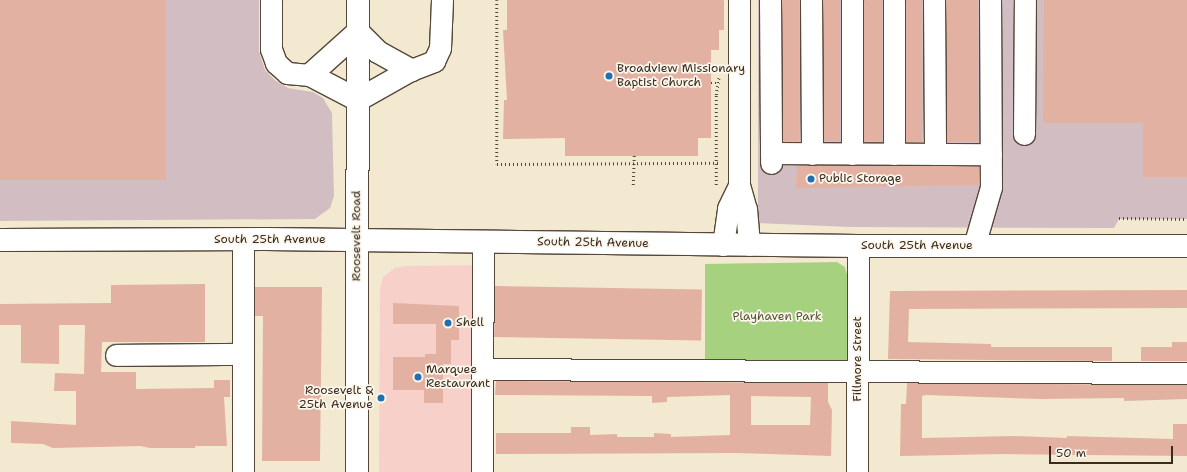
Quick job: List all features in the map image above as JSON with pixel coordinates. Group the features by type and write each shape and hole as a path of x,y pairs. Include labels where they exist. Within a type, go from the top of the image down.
{"main road":[{"name":"Roosevelt Road","path":"357,472 358,0"},
{"path":"358,32 378,52 411,70 358,100 310,75 358,32"},
{"name":"South 25th Avenue","path":"0,240 243,239 723,245 1187,246"}],"street":[{"path":"271,0 271,49 276,63 287,72 310,75"},
{"path":"411,70 434,61 440,48 442,0"},
{"path":"739,0 738,185 746,210 749,245"},
{"path":"770,0 771,158 812,154 991,154"},
{"path":"811,0 812,154"},
{"path":"852,0 852,154"},
{"path":"894,0 894,154"},
{"path":"934,0 935,154"},
{"path":"974,246 991,187 990,0"},
{"path":"1024,0 1024,134"},
{"path":"723,245 728,208 738,185"},
{"path":"243,239 243,472"},
{"path":"482,472 483,241"},
{"name":"Fillmore Street","path":"857,472 858,246"},
{"path":"116,355 243,354"},
{"path":"482,370 1187,374"}],"path":[{"path":"496,0 497,164 738,163"},
{"path":"711,83 718,83"},
{"path":"633,185 634,154"},
{"path":"1119,218 1187,219"}],"shaded area":[{"path":"0,0 259,0 259,51 265,70 276,81 288,88 313,92 323,98 332,113 334,196 330,208 315,219 0,221"},
{"path":"758,0 1187,0 1187,219 1119,219 1114,228 850,227 758,223"},
{"path":"483,265 482,472 379,472 380,289 383,277 395,268 406,266"}],"green space":[{"name":"Playhaven Park","path":"837,262 845,267 847,275 849,372 705,371 705,264"}],"building":[{"path":"0,0 166,0 166,180 0,180"},
{"name":"Broadview Missionary Baptist Church","path":"507,0 724,0 724,30 719,30 719,50 711,50 711,138 698,138 698,156 565,156 565,138 503,139 504,100 507,100 503,30 507,30"},
{"path":"782,0 799,0 799,141 782,141"},
{"path":"823,0 840,0 840,141 823,141"},
{"path":"864,0 882,0 882,141 864,141"},
{"path":"906,0 922,0 922,142 906,142"},
{"path":"946,0 978,0 978,142 946,142"},
{"path":"1044,0 1187,0 1187,177 1143,177 1143,123 1043,123"},
{"path":"797,165 979,166 979,185 796,188"},
{"path":"205,284 205,342 102,342 101,372 136,372 136,389 214,388 214,380 230,380 230,397 224,397 227,446 195,446 195,448 150,448 140,446 53,448 43,444 11,443 11,421 76,425 76,391 54,391 55,373 84,374 85,325 59,325 59,364 21,363 21,325 0,325 0,304 111,303 111,285"},
{"path":"495,286 702,290 701,341 494,337"},
{"path":"255,287 322,287 320,461 262,461 263,316 255,316"},
{"path":"1187,290 1187,308 909,309 908,342 991,344 991,347 1112,347 1112,361 888,359 890,291"},
{"path":"393,303 459,306 459,340 451,340 451,364 443,364 443,403 424,403 424,390 393,390 393,357 425,357 425,354 436,354 436,324 393,324"},
{"path":"1172,342 1187,342 1187,361 1141,361 1141,347 1172,347"},
{"path":"496,381 828,383 828,402 832,410 831,456 737,453 496,454 496,433 571,433 571,427 590,427 590,435 617,434 617,437 654,437 654,433 671,434 671,437 730,435 730,395 667,397 667,402 652,403 652,396 495,395","holes":["751,396 811,397 810,425 751,425"]},
{"path":"907,383 1187,385 1187,399 1124,401 1124,398 1041,399 926,395 922,396 922,438 1014,436 1067,438 1067,436 1173,439 1173,424 1187,424 1187,456 1003,454 900,456 901,404 906,404"}],"place":[{"name":"Broadview Missionary Baptist Church","path":"609,76"},
{"name":"Public Storage","path":"811,179"},
{"name":"Shell","path":"448,323"},
{"name":"Marquee Restaurant","path":"418,377"},
{"name":"Roosevelt & 25th Avenue","path":"381,398"}]}
